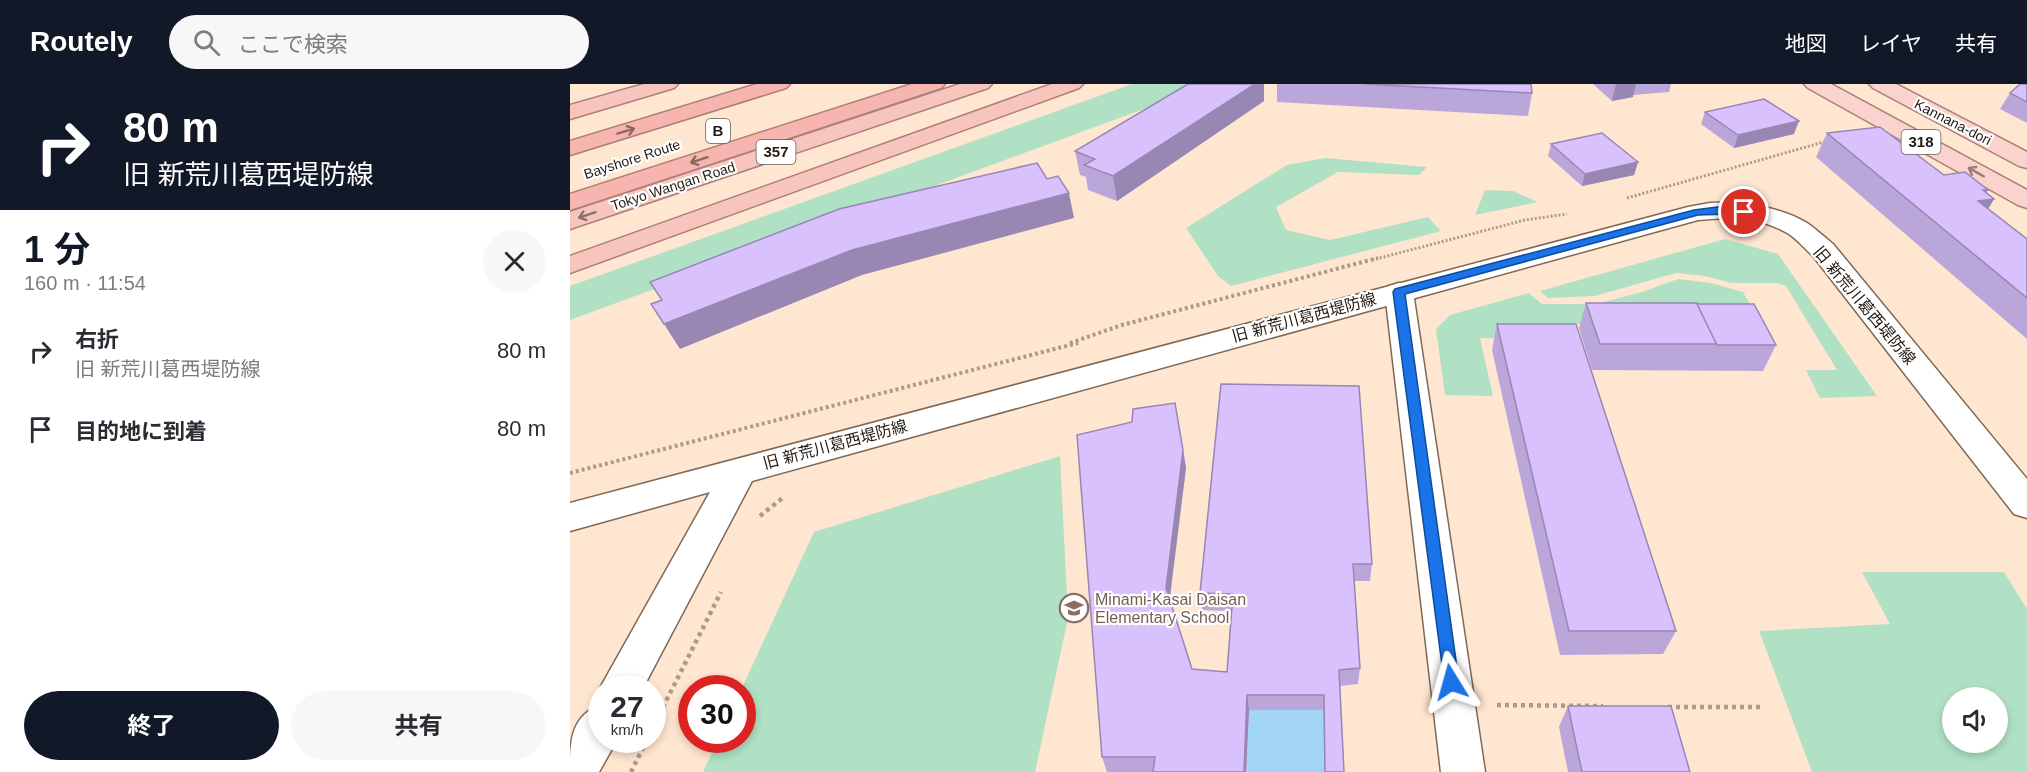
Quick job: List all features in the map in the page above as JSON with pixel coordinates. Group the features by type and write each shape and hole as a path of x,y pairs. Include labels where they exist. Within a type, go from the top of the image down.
{"highway":[{"path":"570,95 610,84"},
{"path":"570,112 667,84"},
{"path":"570,128 716,84"},
{"name":"Bayshore Route","path":"570,148 779,84"},
{"name":"B","path":"707,135 866,84"},
{"path":"570,202 934,84"},
{"name":"Tokyo Wangan Road","path":"570,221 981,84"},
{"path":"570,248 1047,84"},
{"path":"570,265 1072,84"}],"main road":[{"name":"Kannana-dori","path":"1815,84 2027,200"},
{"name":"Kannana-dori","path":"1880,84 2027,161"}],"street":[{"name":"旧 新荒川葛西堤防線","path":"570,517 1697,212 1725,209 1762,214 1797,229 1823,250 2027,504"},
{"path":"1399,292 1463,772"},
{"path":"628,675 741,469"},
{"path":"575,772 588,749"}],"path":[{"path":"1728,168 1836,139"},
{"path":"1060,346 1156,316 1525,220 1575,213"},
{"path":"759,516 785,496 795,493"},
{"path":"666,701 722,591"},
{"path":"1454,705 1608,706"},
{"path":"1656,706 1763,707"},
{"path":"631,772 640,753"}],"green space":[{"path":"1132,84 1212,84 570,320 570,286"},
{"path":"1325,158 1427,167 1419,175 1338,172 1276,207 1286,230 1330,240 1428,217 1441,231 1231,286 1218,276 1186,228 1287,165"},
{"path":"1485,190 1513,191 1538,202 1475,215"},
{"path":"1725,239 1778,254 1877,396 1820,398 1806,370 1837,370 1786,286 1776,283 1731,283 1705,276 1676,273 1595,296 1548,298 1540,291"},
{"path":"1678,279 1711,283 1743,292 1761,324 1560,324 1565,340 1480,338 1493,396 1445,395 1436,329 1450,315 1529,293 1542,304 1596,304 1642,292"},
{"path":"1060,456 1068,618 1035,772 703,772 712,753 756,753 756,675 748,675 814,532"},
{"path":"1862,572 2004,572 2027,609 2027,772 1812,772 1759,631 1890,624"}],"water":[{"path":"1249,710 1323,710 1324,772 1246,772"}],"building":[{"path":"1188,84 1255,84 1113,176 1084,165 1095,159 1075,151"},
{"path":"1365,84 1531,84 1532,93"},
{"path":"2020,84 2027,84 2027,102 2010,93"},
{"path":"1764,99 1799,121 1738,135 1705,112"},
{"path":"1880,127 1944,175 1965,172 1988,190 1983,190 1994,199 1978,201 2027,239 2027,298 1827,133"},
{"path":"1602,133 1638,162 1585,174 1551,144"},
{"path":"1037,163 1047,179 1058,176 1069,193 852,250 664,324 651,304 662,300 650,282 839,209"},
{"path":"1586,303 1697,303 1717,344 1600,344"},
{"path":"1697,304 1754,304 1776,345 1717,345"},
{"path":"1497,324 1576,324 1676,631 1569,631"},
{"path":"1221,384 1359,386 1372,564 1353,564 1360,668 1339,670 1344,772 1325,772 1324,695 1247,695 1244,772 1153,772 1155,757 1102,757 1077,435 1132,422 1133,409 1175,403 1183,450 1166,588 1192,669 1227,672 1233,594 1200,593"},
{"path":"1568,706 1671,706 1690,772 1582,772"}],"place":[{"name":"Minami-Kasai Daisan Elementary School","path":"1074,608"}],"route":[{"path":"1451,682 1399,292 1697,212 1725,209 1744,212"}]}
